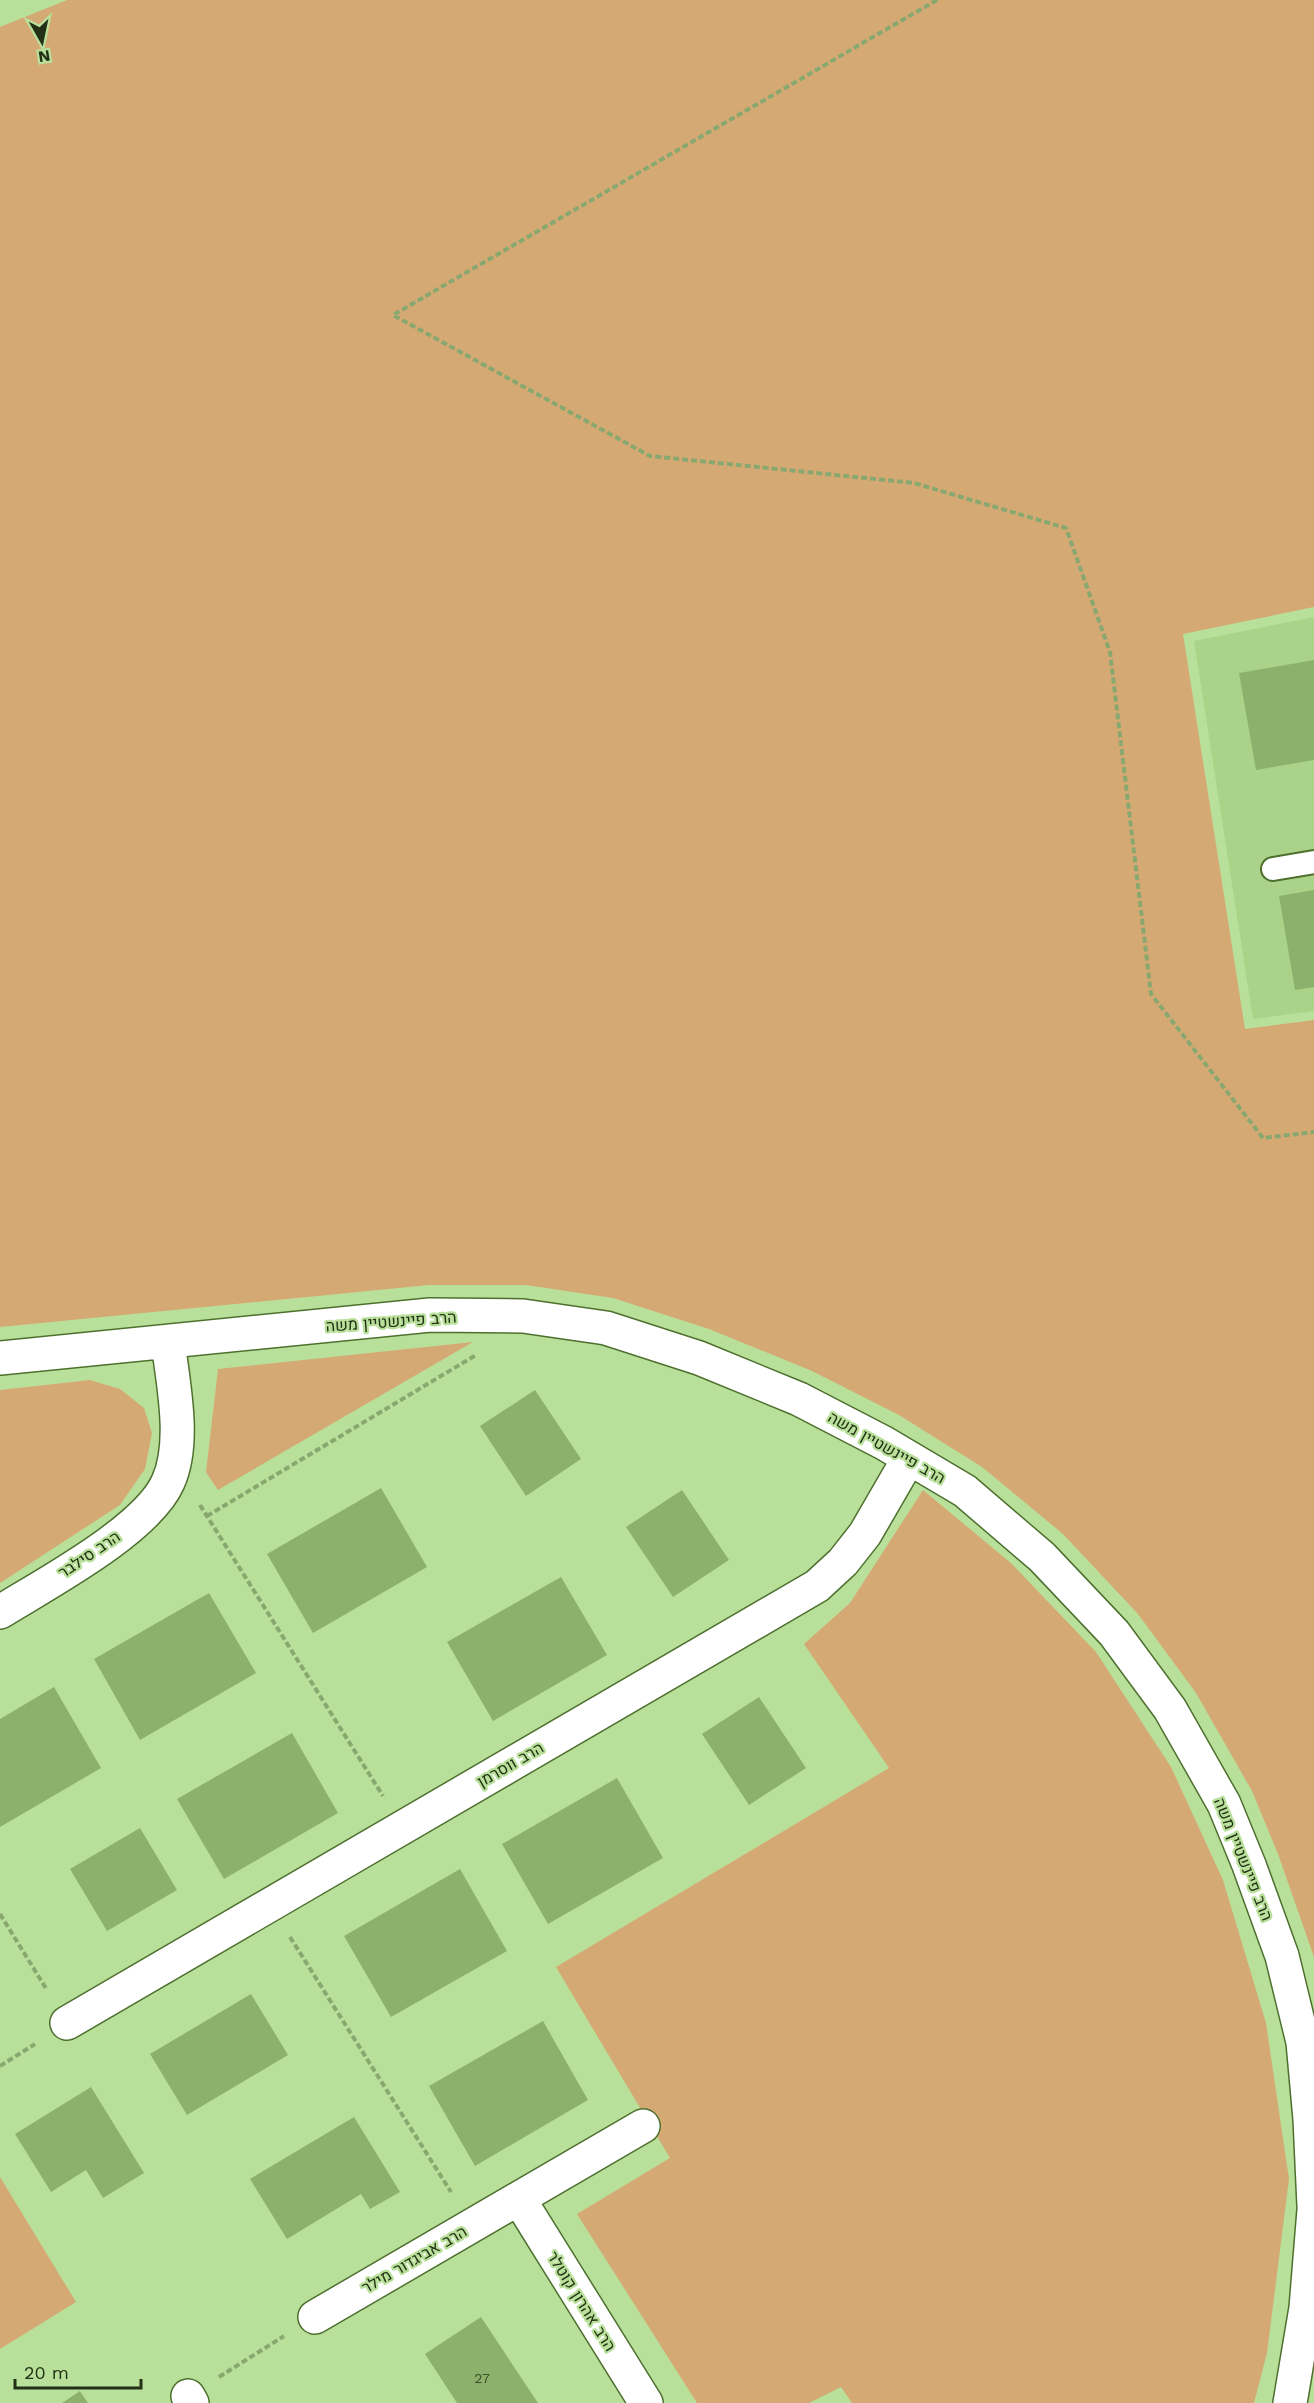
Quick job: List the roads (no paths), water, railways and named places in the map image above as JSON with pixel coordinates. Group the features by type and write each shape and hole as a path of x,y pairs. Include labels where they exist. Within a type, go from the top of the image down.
{"street":[{"name":"הרב פיינשטיין משה","path":"0,1358 430,1315 524,1316 606,1328 699,1358 799,1399 909,1458 964,1491 1042,1557 1114,1633 1170,1709 1224,1804 1282,1956 1304,2042 1314,2208 1306,2308 1290,2403"},
{"name":"הרב סילבר","path":"0,1612 117,1538 152,1504 168,1482 176,1447 176,1406 168,1342"},
{"name":"הרב ווסרמן","path":"67,2023 817,1586 843,1562 865,1534 909,1458"},
{"name":"הרב אביגדור מילר","path":"315,2317 643,2126"},
{"name":"הרב אהרון קוטלר","path":"519,2199 646,2403"}],"lane":[{"path":"1273,869 1314,862"}]}
